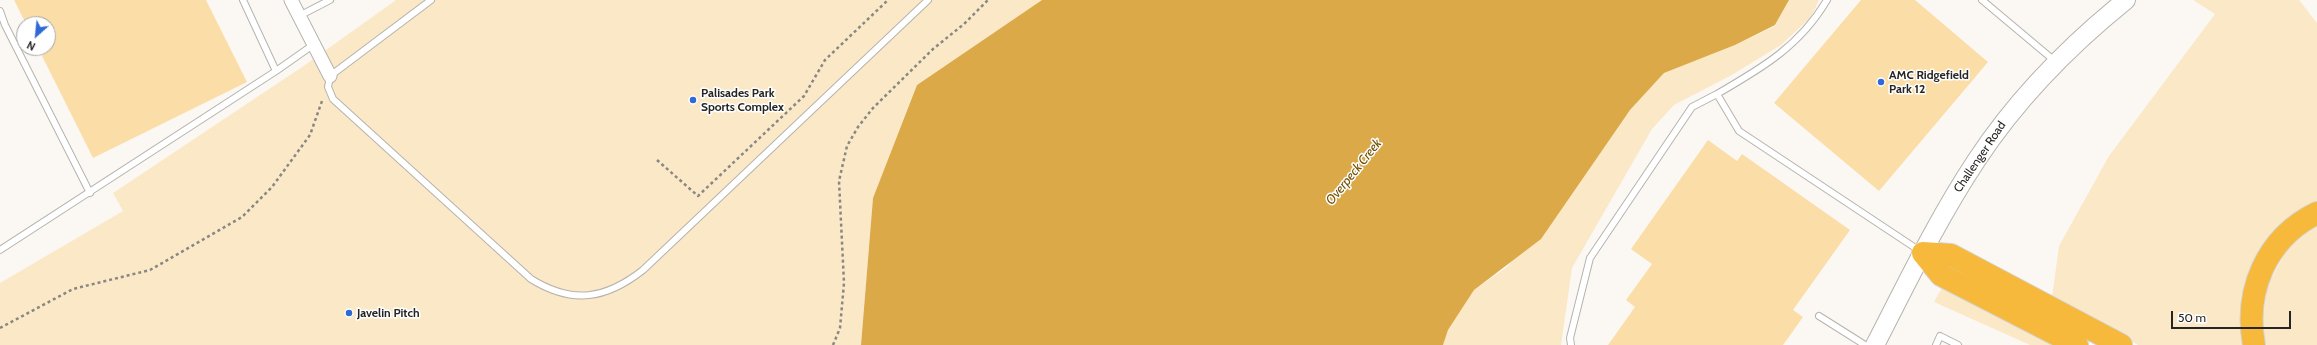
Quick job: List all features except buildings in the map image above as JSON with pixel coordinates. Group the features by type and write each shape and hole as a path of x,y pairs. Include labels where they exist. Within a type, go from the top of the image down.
{"highway":[{"path":"2254,345 2252,309 2255,288 2262,268 2274,249 2289,231 2317,213"},
{"path":"1923,253 1941,275 2077,345"},
{"path":"1923,253 1951,255 2121,345"}],"main road":[{"name":"Challenger Road","path":"1875,345 1957,191 1980,154 2014,110 2057,62 2126,0"}],"street":[{"path":"290,0 313,45 329,82"}],"lane":[{"path":"243,0 276,70"},
{"path":"299,16 330,0"},
{"path":"431,0 329,82 332,98 345,112 531,279 558,293 594,295 613,290 643,270 928,0"},
{"path":"1571,345 1570,338 1590,258 1692,106 1717,94 1764,67 1793,45 1828,0"},
{"path":"1982,0 2057,62"},
{"path":"0,11 2,26 90,192"},
{"path":"0,250 313,45"},
{"path":"1717,94 1739,131 1923,253"},
{"path":"1820,316 1865,345"},
{"path":"1936,345 1940,336 1958,345"}],"path":[{"path":"657,160 698,196 804,96 825,60 888,0"},
{"path":"833,345 840,328 844,283 839,181 846,146 858,127 873,108 933,49 964,24 988,0"},
{"path":"0,328 73,289 150,270 242,218 272,187 310,135 329,82"}],"shaded area":[{"path":"396,0 1042,0 917,85 873,198 861,345 0,345 0,283 123,211 113,193 305,65"},
{"path":"1789,0 1819,0 1811,17 1781,45 1730,76 1674,105 1652,129 1572,268 1561,345 1443,345 1448,330 1474,290 1507,267 1630,110 1664,73 1735,45 1775,26"},
{"path":"2193,0 2299,0 2317,23 2317,202 2294,215 2244,345 2138,345 2052,297 2059,246 2109,156 2215,14"},
{"path":"2317,223 2317,345 2267,345 2261,332 2267,287 2288,246"},
{"path":"1943,286 2058,345 2030,345 1934,302"}],"water":[{"name":"Overpeck Creek","path":"1042,0 1789,0 1775,25 1735,45 1664,73 1630,110 1541,239 1474,290 1448,330 1443,345 861,345 873,198 917,85"}],"place":[{"name":"AMC Ridgefield Park 12","path":"1881,82"},
{"name":"Palisades Park Sports Complex","path":"693,100"},
{"name":"Javelin Pitch","path":"349,313"}]}
